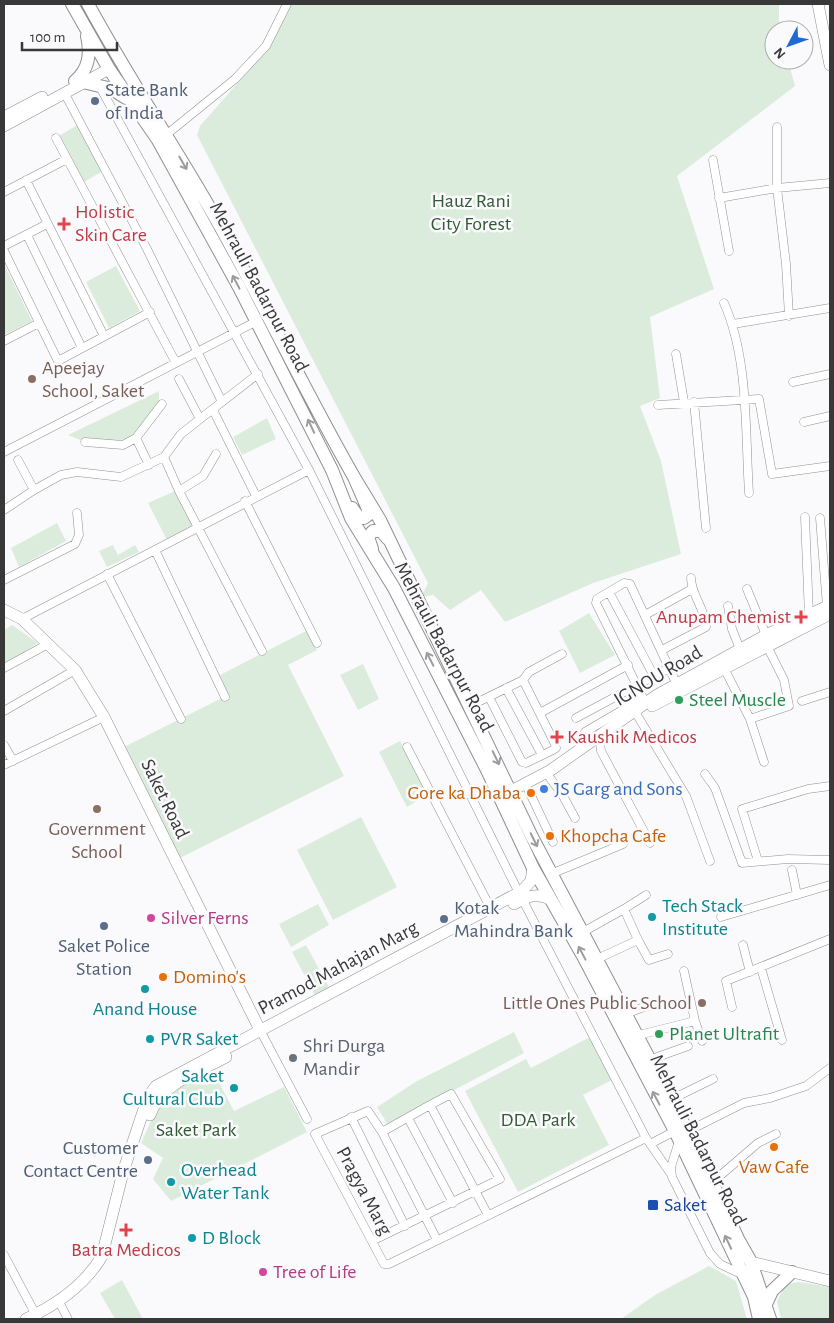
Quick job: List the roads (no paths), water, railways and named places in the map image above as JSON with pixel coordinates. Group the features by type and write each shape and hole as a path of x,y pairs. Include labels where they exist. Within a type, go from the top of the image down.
{"main road":[{"name":"Mehrauli Badarpur Road","path":"72,4 86,30 110,62 129,78 166,135 221,228 354,477"},
{"name":"Mehrauli Badarpur Road","path":"88,4 110,62 130,101 158,140 191,196 332,470 351,518 394,588 487,770 532,868 631,1038 680,1134 754,1297 759,1319"},
{"path":"86,30 89,46 88,62 83,73 87,83 112,89 130,101"},
{"path":"332,470 355,514 359,518 364,518 368,514 368,509 354,477"},
{"path":"354,477 380,520 401,563"},
{"path":"394,588 369,543 371,533 376,530 383,532 401,563"},
{"name":"Mehrauli Badarpur Road","path":"401,563 551,874 598,959 625,1014 631,1038 649,1060 670,1100 680,1134 711,1179 751,1262 770,1319"},
{"path":"766,1304 772,1291 792,1272"}],"street":[{"path":"166,135 234,79 266,46 287,4"},
{"path":"818,4 830,65"},
{"path":"4,126 87,83 110,62"},
{"path":"4,117 87,83"},
{"path":"87,83 236,332 309,470 521,896 648,1141 670,1174 710,1253 720,1264 743,1275"},
{"path":"65,94 147,249 222,402"},
{"path":"777,127 777,188 786,264 789,316"},
{"path":"56,138 176,363"},
{"path":"4,192 68,159"},
{"path":"713,160 729,251"},
{"path":"26,180 104,336"},
{"path":"719,198 777,188 830,183"},
{"path":"4,246 47,224"},
{"path":"27,235 82,348"},
{"path":"4,251 58,361 150,312"},
{"path":"724,303 734,324 744,399 748,493"},
{"path":"734,324 830,308"},
{"path":"4,452 257,321"},
{"path":"4,341 39,323"},
{"path":"676,354 684,402"},
{"path":"5,507 71,472 121,477 164,457 180,434 258,374"},
{"path":"793,382 830,374"},
{"path":"179,379 200,419"},
{"path":"658,405 744,399 761,401 772,474 830,466"},
{"path":"694,402 706,528"},
{"path":"85,442 123,445 136,438 162,404"},
{"path":"213,410 256,496"},
{"path":"804,422 830,416"},
{"path":"136,438 149,464"},
{"path":"179,491 204,476 216,454"},
{"path":"164,457 179,491 262,651"},
{"path":"18,460 34,490"},
{"path":"22,619 245,501 309,470"},
{"path":"245,501 317,643"},
{"path":"4,580 76,544 79,535 76,513"},
{"path":"805,518 809,615"},
{"path":"820,518 829,608"},
{"path":"155,550 225,697"},
{"path":"107,574 181,719"},
{"path":"662,650 706,626 706,620 692,589 691,578"},
{"path":"585,732 640,702 643,698 596,603 597,599 628,583 662,650 678,688"},
{"path":"645,615 692,589"},
{"path":"748,589 784,680 789,706 750,719"},
{"path":"609,592 654,676"},
{"path":"728,606 732,629 740,649"},
{"name":"IGNOU Road","path":"512,793 551,770 638,708 724,668 809,615 829,608"},
{"name":"IGNOU Road","path":"512,793 528,789 550,778 637,715 740,649 767,640 829,608"},
{"name":"Saket Road","path":"5,614 22,619 76,670 104,717 262,1033"},
{"path":"4,668 48,644"},
{"path":"470,706 524,680 530,672 562,654"},
{"path":"540,713 628,665"},
{"path":"576,718 669,668"},
{"path":"724,668 750,719 764,762"},
{"path":"4,711 76,670"},
{"path":"489,697 522,762 526,763 556,748 524,680"},
{"path":"506,688 542,755"},
{"path":"802,701 830,692"},
{"path":"637,715 686,796 710,861"},
{"path":"4,766 104,717"},
{"path":"600,742 601,751 650,843"},
{"path":"4,745 13,761"},
{"path":"406,747 491,909"},
{"path":"705,774 715,788 740,860 744,863 758,861 830,860"},
{"path":"550,778 562,794 575,818"},
{"path":"758,861 742,809 808,789 830,786"},
{"path":"528,789 553,842"},
{"path":"551,874 623,844"},
{"name":"Pramod Mahajan Marg","path":"35,1318 65,1300 90,1274 102,1256 123,1172 152,1091 162,1082 262,1033 449,936 521,896 529,885 532,868"},
{"path":"792,870 796,895"},
{"path":"721,917 830,885"},
{"path":"583,932 646,894"},
{"name":"Pramod Mahajan Marg","path":"449,936 491,909 521,896 536,895 550,899"},
{"path":"624,909 649,960 668,954"},
{"path":"598,959 638,940"},
{"path":"732,1007 726,981 830,940"},
{"path":"743,945 750,972"},
{"path":"761,968 782,1040"},
{"path":"684,971 695,1021 702,1041"},
{"path":"625,1014 655,1003"},
{"path":"631,1038 695,1021"},
{"path":"262,1033 307,1120"},
{"path":"649,1060 688,1046"},
{"path":"405,1226 351,1117 367,1110 382,1132 437,1240 648,1141 680,1134 744,1103 770,1098 806,1086 830,1068"},
{"path":"670,1100 713,1080"},
{"path":"372,1241 425,1217 500,1179 451,1094 382,1132"},
{"path":"430,1105 488,1216"},
{"name":"Pragya Marg","path":"351,1117 315,1134 384,1264 389,1264 437,1240"},
{"path":"408,1118 453,1203"},
{"path":"670,1174 670,1167 680,1134"},
{"path":"711,1179 722,1174 758,1143 776,1134"},
{"path":"4,1255 35,1318"},
{"path":"751,1262 830,1281"},
{"path":"65,1300 68,1319"}],"place":[{"name":"State Bank of India","path":"95,101"},
{"name":"Holistic Skin Care","path":"64,224"},
{"name":"Apeejay School, Saket","path":"32,379"},
{"name":"Anupam Chemist","path":"801,617"},
{"name":"Steel Muscle","path":"679,700"},
{"name":"Kaushik Medicos","path":"557,737"},
{"name":"JS Garg and Sons","path":"544,789"},
{"name":"Gore ka Dhaba","path":"531,793"},
{"name":"Government School","path":"97,809"},
{"name":"Khopcha Cafe","path":"550,836"},
{"name":"Tech Stack Institute","path":"652,917"},
{"name":"Silver Ferns","path":"151,918"},
{"name":"Kotak Mahindra Bank","path":"444,919"},
{"name":"Saket Police Station","path":"104,926"},
{"name":"Domino's","path":"163,977"},
{"name":"Anand House","path":"145,989"},
{"name":"Little Ones Public School","path":"702,1003"},
{"name":"Planet Ultrafit","path":"659,1034"},
{"name":"PVR Saket","path":"150,1039"},
{"name":"Shri Durga Mandir","path":"293,1058"},
{"name":"Saket Cultural Club","path":"234,1088"},
{"name":"Vaw Cafe","path":"774,1147"},
{"name":"Customer Contact Centre","path":"148,1160"},
{"name":"Overhead Water Tank","path":"171,1182"},
{"name":"Saket","path":"653,1205"},
{"name":"Batra Medicos","path":"126,1230"},
{"name":"D Block","path":"192,1238"},
{"name":"Tree of Life","path":"263,1272"}],"park label":[{"name":"Hauz Rani City Forest","path":"471,212"},
{"name":"DDA Park","path":"538,1120"},
{"name":"Saket Park","path":"196,1130"}]}
